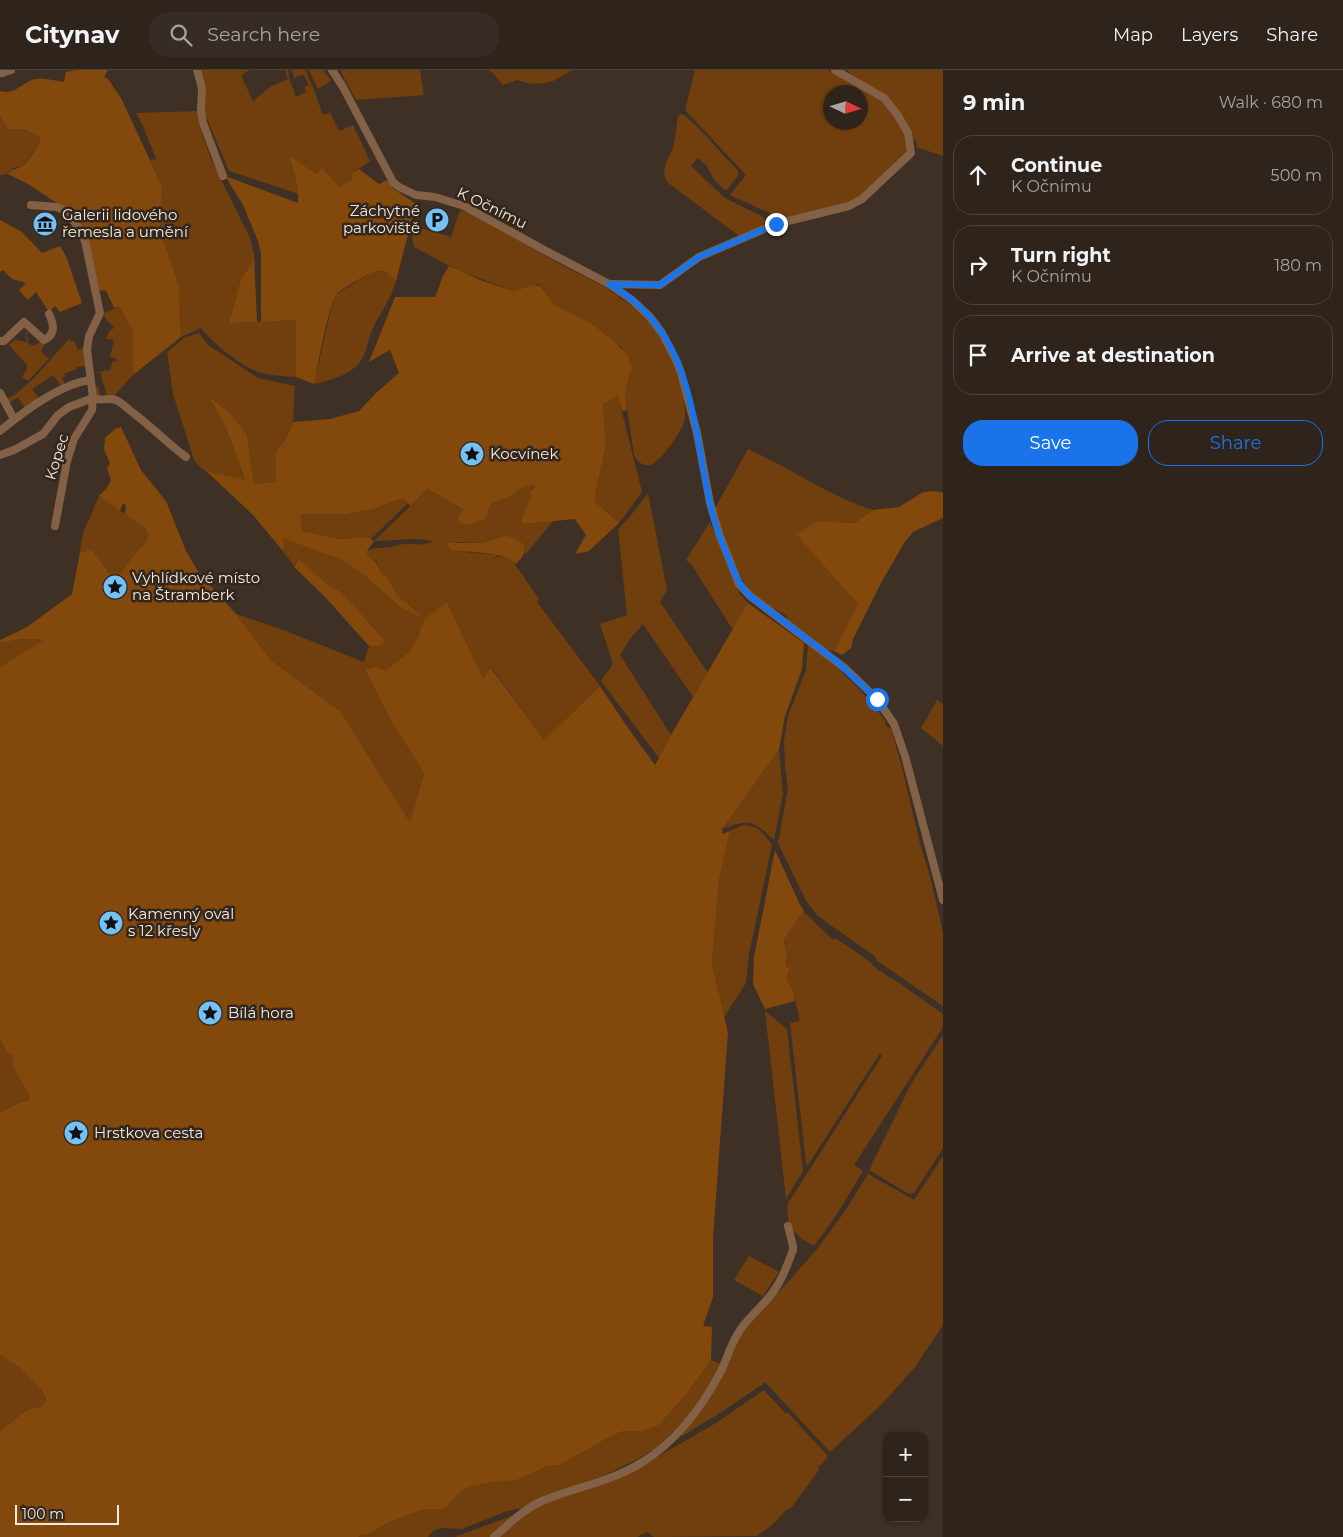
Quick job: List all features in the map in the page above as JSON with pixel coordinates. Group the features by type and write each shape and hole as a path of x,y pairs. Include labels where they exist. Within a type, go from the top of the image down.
{"street":[{"path":"2,73 10,70"},
{"path":"197,70 202,88 201,110 203,123 224,176"},
{"name":"K Očnímu","path":"332,70 343,87 393,182 399,188 416,195 434,197 464,206 609,284 632,300 650,317 662,333 681,373 697,433 710,503 720,537 739,584 750,596 846,669 877,699 894,724 905,756 943,900"},
{"name":"K Očnímu","path":"609,284 660,285 699,257 776,224 850,206 862,200 911,153 908,133 897,114 884,98 835,70"},
{"name":"Kopec","path":"31,205 57,207 68,214 80,230 85,241 100,313 89,336 88,356 93,398 92,410 74,439 67,461 55,526"},
{"path":"0,341 4,341 24,322 44,340 47,340 53,333 54,325 49,314"},
{"path":"0,431 14,419 70,385 90,380"},
{"path":"0,393 14,419"},
{"name":"Kopec","path":"0,455 14,450 43,434 58,415 69,407 93,398 99,401 116,400 143,420 171,447 186,457"},
{"path":"494,1537 522,1514 542,1502 620,1474 642,1463 664,1448 686,1424 709,1393 737,1334 770,1296 776,1286 794,1246 788,1226"}],"shaded area":[{"path":"75,70 108,70 104,77 108,79 121,98 162,186 160,231 179,285 181,337 133,375 133,332 119,306 114,308 106,291 97,290 86,238 69,211 28,184 8,174 28,160 41,138 26,130 8,129 0,117 0,91 15,90 36,79 64,82 66,72"},
{"path":"200,70 249,70 241,76 253,101 270,87 288,79 285,70 288,70 296,97 306,92 304,87 309,85 304,75 299,75 294,79 292,70 305,70 323,115 330,112 339,131 353,125 370,161 351,174 353,178 340,189 322,167 317,174 289,155 299,194 229,171 205,114 204,86"},
{"path":"309,70 323,70 331,81 318,89"},
{"path":"342,70 420,70 424,95 356,100 341,72"},
{"path":"490,70 573,70 553,81 545,83 531,84 517,80 503,85"},
{"path":"695,70 828,70 855,85 823,85 823,130 868,130 868,92 877,97 891,111 903,130 909,145 907,153 886,171 859,200 783,219 730,195 746,175 685,110"},
{"path":"847,70 943,70 943,156 916,147 917,142 912,138 899,115 868,89 868,85 863,85"},
{"path":"199,111 199,125 211,159 250,238 254,255 251,265 241,278 229,323 297,320 296,377 270,375 253,370 228,354 201,328 181,337 179,285 160,231 162,186 150,160 156,159 136,113"},
{"path":"681,114 705,134 739,174 728,189 725,190 714,180 707,166 698,158 691,166 725,198 763,217 766,225 739,236 667,182 664,172 665,167 674,144 678,116"},
{"path":"0,117 8,129 26,130 41,138 30,157 22,166 13,168 8,174 0,175"},
{"path":"289,155 317,174 322,167 340,188 353,178 351,174 359,169 379,184 387,180 394,189 416,204 396,281 388,274 377,271 363,277 337,294 330,310 314,384 296,377 296,320 261,322 261,254 258,241 243,205 225,176 298,203 298,189"},
{"path":"460,210 470,213 605,287 628,303 647,319 654,328 673,364 685,404 683,425 669,447 656,462 644,465 634,455 625,395 630,374 622,348 589,322 555,305 542,286 538,284 514,291 459,271 414,247 412,238 416,227 451,237"},
{"path":"0,220 22,232 42,253 60,246 66,256 82,303 60,312 55,306 49,312 36,292 28,300 19,290 26,283 12,279 3,270 0,272"},
{"path":"254,255 257,322 229,323 241,278 251,265"},
{"path":"449,266 480,280 514,291 533,285 541,286 555,305 589,322 615,342 628,356 631,368 625,395 627,410 622,411 618,396 603,404 606,445 594,501 619,523 589,551 575,554 586,535 575,519 524,524 521,521 531,497 529,494 535,486 531,485 525,486 510,496 491,504 485,519 468,525 460,523 457,518 463,510 428,489 410,506 404,499 400,499 374,509 348,514 301,514 302,531 339,539 368,537 374,541 367,551 367,555 375,561 382,574 388,578 397,595 425,619 401,608 365,576 340,559 283,538 283,551 253,515 206,471 245,480 224,423 209,397 229,412 247,435 254,484 276,482 276,451 286,439 293,422 330,419 359,411 399,373 390,350 369,362 395,297 435,297"},
{"path":"375,270 387,273 396,281 372,330 364,356 358,365 347,373 334,379 314,384 331,308 336,295"},
{"path":"119,306 133,332 133,375 111,399 108,399 100,372 92,373 95,387 98,386 101,400 95,399 90,373 110,370 113,361 116,362 117,359 110,357 114,340 106,339 114,326 109,323 103,314"},
{"path":"26,332 28,332 26,336 29,339 28,343 33,346 43,341 45,344 41,351 49,359 45,360 46,362 28,381 22,377 27,369 27,365 9,345 15,340 27,342 28,339 25,338"},
{"path":"199,333 208,345 258,378 295,386 293,422 286,439 276,451 276,482 254,484 247,435 210,398 224,423 245,481 206,471 194,460 173,394 167,352 184,338"},
{"path":"69,339 71,342 74,340 78,350 86,347 87,366 76,367 77,369 64,374 65,376 62,378 65,385 62,387 53,375 32,389 40,400 26,409 18,397 9,403 7,399 16,394 35,377"},
{"path":"618,396 642,492 619,523 594,501 606,445 603,404"},
{"path":"121,427 141,470 166,501 186,551 199,573 236,614 271,660 341,712 410,822 424,773 392,723 365,670 376,667 385,671 410,651 425,619 447,602 483,678 491,668 544,740 600,686 655,765 748,603 804,643 802,669 785,716 779,750 722,829 723,834 730,831 719,880 712,963 728,1033 713,1237 713,1297 703,1326 712,1327 711,1360 689,1391 659,1425 643,1431 623,1431 560,1465 548,1466 517,1480 487,1483 467,1488 458,1494 447,1507 422,1510 390,1522 366,1535 360,1534 359,1537 0,1537 0,1431 27,1410 42,1406 45,1403 46,1397 40,1388 21,1369 0,1355 0,1112 21,1102 29,1101 30,1097 13,1067 12,1056 6,1051 0,1039 0,667 43,640 23,639 0,643 0,640 27,627 72,594 80,552 92,550 115,582 147,540 148,533 145,528 125,514 126,506 123,503 120,511 99,496 107,488 111,480 107,468 110,464 104,449 105,438 115,429"},
{"path":"748,449 825,490 873,510 855,523 817,521 858,604 834,651 826,650 788,622 787,616 753,595 742,579 715,508"},
{"path":"535,485 532,489 525,524 553,521 525,555 525,551 503,536 482,543 455,542 453,551 497,555 494,559 498,556 512,560 539,599 537,602 600,686 544,740 492,668 483,678 447,602 418,637 410,651 385,671 365,670 392,723 424,773 410,822 341,712 271,660 236,614 286,631 364,662 369,646 376,647 368,623 342,593 326,583 297,559 294,566 283,551 283,537 340,559 365,576 401,608 423,617 397,595 388,578 382,575 376,561 367,555 367,551 401,544 424,544 434,541 415,539 374,541 428,489 464,511 485,519 491,504 511,495 522,486"},
{"path":"935,491 943,493 943,518 913,532 904,543 881,583 853,639 851,648 842,655 834,651 858,604 797,535 817,521 855,523 873,510 899,507 923,492"},
{"path":"648,493 667,590 660,602 708,673 693,697 643,624 629,640 620,655 671,735 659,758 601,681 613,664 600,624 627,615 618,529"},
{"path":"99,496 145,528 148,533 147,540 133,556 115,583 92,550 80,552 83,533"},
{"path":"404,499 408,503 371,539 368,537 339,539 302,531 301,513 348,514 374,509"},
{"path":"710,522 740,594 748,603 733,630 691,564 686,560"},
{"path":"504,536 516,539 523,546 524,554 515,564 511,560 496,555 453,551 447,543 482,543"},
{"path":"298,559 326,583 342,593 385,641 378,646 369,646 326,598 294,567"},
{"path":"23,639 43,640 0,667 0,643"},
{"path":"808,645 850,680 878,711 886,722 885,725 891,729 943,933 943,1006 876,960 876,957 817,915 806,901 778,843 788,789 784,741 788,716 806,670"},
{"path":"937,700 943,704 943,746 921,728"},
{"path":"779,750 783,794 774,840 761,828 751,823 722,829"},
{"path":"743,825 757,828 767,837 772,845 749,954 746,983 724,1017 712,963 719,880 730,831"},
{"path":"775,850 804,910 784,940 787,955 786,965 789,969 786,979 793,990 795,1001 765,1009 753,984 754,957"},
{"path":"803,911 833,940 835,938 852,949 871,963 879,972 881,971 943,1014 943,1027 854,1165 863,1171 835,1217 814,1246 802,1239 789,1226 787,1205 882,1056 880,1053 808,1165 806,1163 790,1023 800,1021 793,990 786,979 787,955 784,940"},
{"path":"765,1011 787,1029 803,1171 786,1199"},
{"path":"943,1035 943,1148 914,1193 909,1194 869,1170 911,1084"},
{"path":"0,1039 6,1051 12,1056 13,1067 30,1097 29,1101 21,1102 0,1112"},
{"path":"943,1156 943,1325 915,1367 882,1404 830,1452 765,1382 682,1436 680,1434 741,1332 818,1248 845,1211 868,1174 914,1200"},
{"path":"749,1256 779,1272 763,1296 734,1280"},
{"path":"0,1355 21,1369 40,1388 46,1397 45,1403 42,1406 27,1410 0,1431"},
{"path":"711,1360 721,1364 708,1389 676,1429 656,1448 636,1460 605,1475 544,1496 522,1508 507,1511 462,1529 441,1528 433,1531 428,1537 359,1537 360,1534 366,1535 390,1522 422,1510 442,1509 467,1488 487,1483 517,1480 548,1466 560,1465 623,1431 643,1431 659,1425 689,1391"},
{"path":"764,1390 828,1456 818,1466 819,1470 791,1508 786,1510 772,1525 757,1536 654,1537 647,1532 637,1537 497,1537 541,1504 640,1467 716,1423"},
{"path":"514,1515 490,1537 455,1537"}],"place":[{"name":"Záchytné parkoviště","path":"437,220"},
{"name":"Galerii lidového řemesla a umění","path":"45,224"},
{"name":"Kocvínek","path":"472,454"},
{"name":"Vyhlídkové místo na Štramberk","path":"115,587"},
{"name":"Kamenný ovál s 12 křesly","path":"111,923"},
{"name":"Bílá hora","path":"210,1013"},
{"name":"Hrstkova cesta","path":"76,1133"}],"route":[{"path":"776,224 699,257 660,285 609,284 632,300 650,317 662,333 676,360 697,433 710,503 720,537 739,584 750,596 835,660 877,699"}]}
